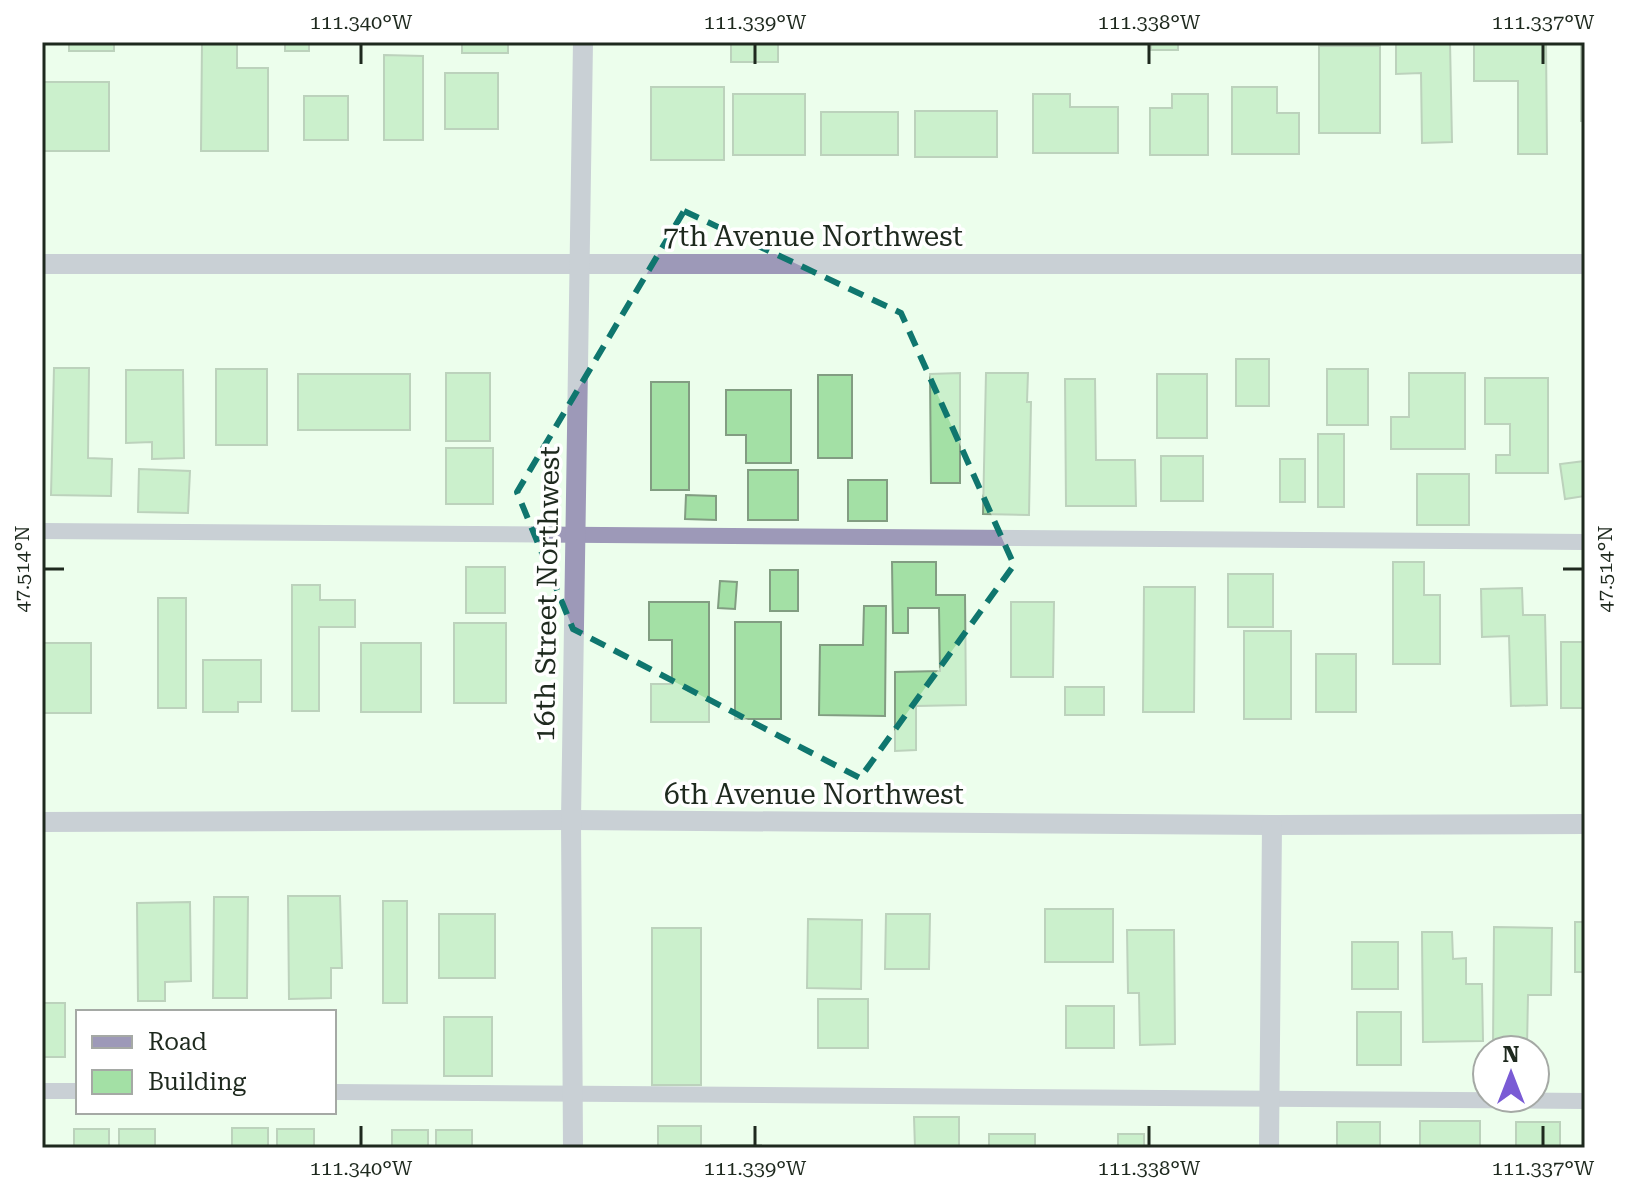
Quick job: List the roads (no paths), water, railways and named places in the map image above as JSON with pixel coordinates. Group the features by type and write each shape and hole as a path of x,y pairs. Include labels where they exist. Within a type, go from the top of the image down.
{"street":[{"name":"16th Street Northwest","path":"573,1148 571,820 583,42"},
{"name":"7th Avenue Northwest","path":"42,264 1585,264"},
{"name":"6th Avenue Northwest","path":"42,822 571,820 1585,824"},
{"path":"1269,1148 1272,825"}],"lane":[{"path":"42,531 1585,542"},
{"path":"42,1091 76,1091"},
{"path":"336,1092 1585,1101"}]}
